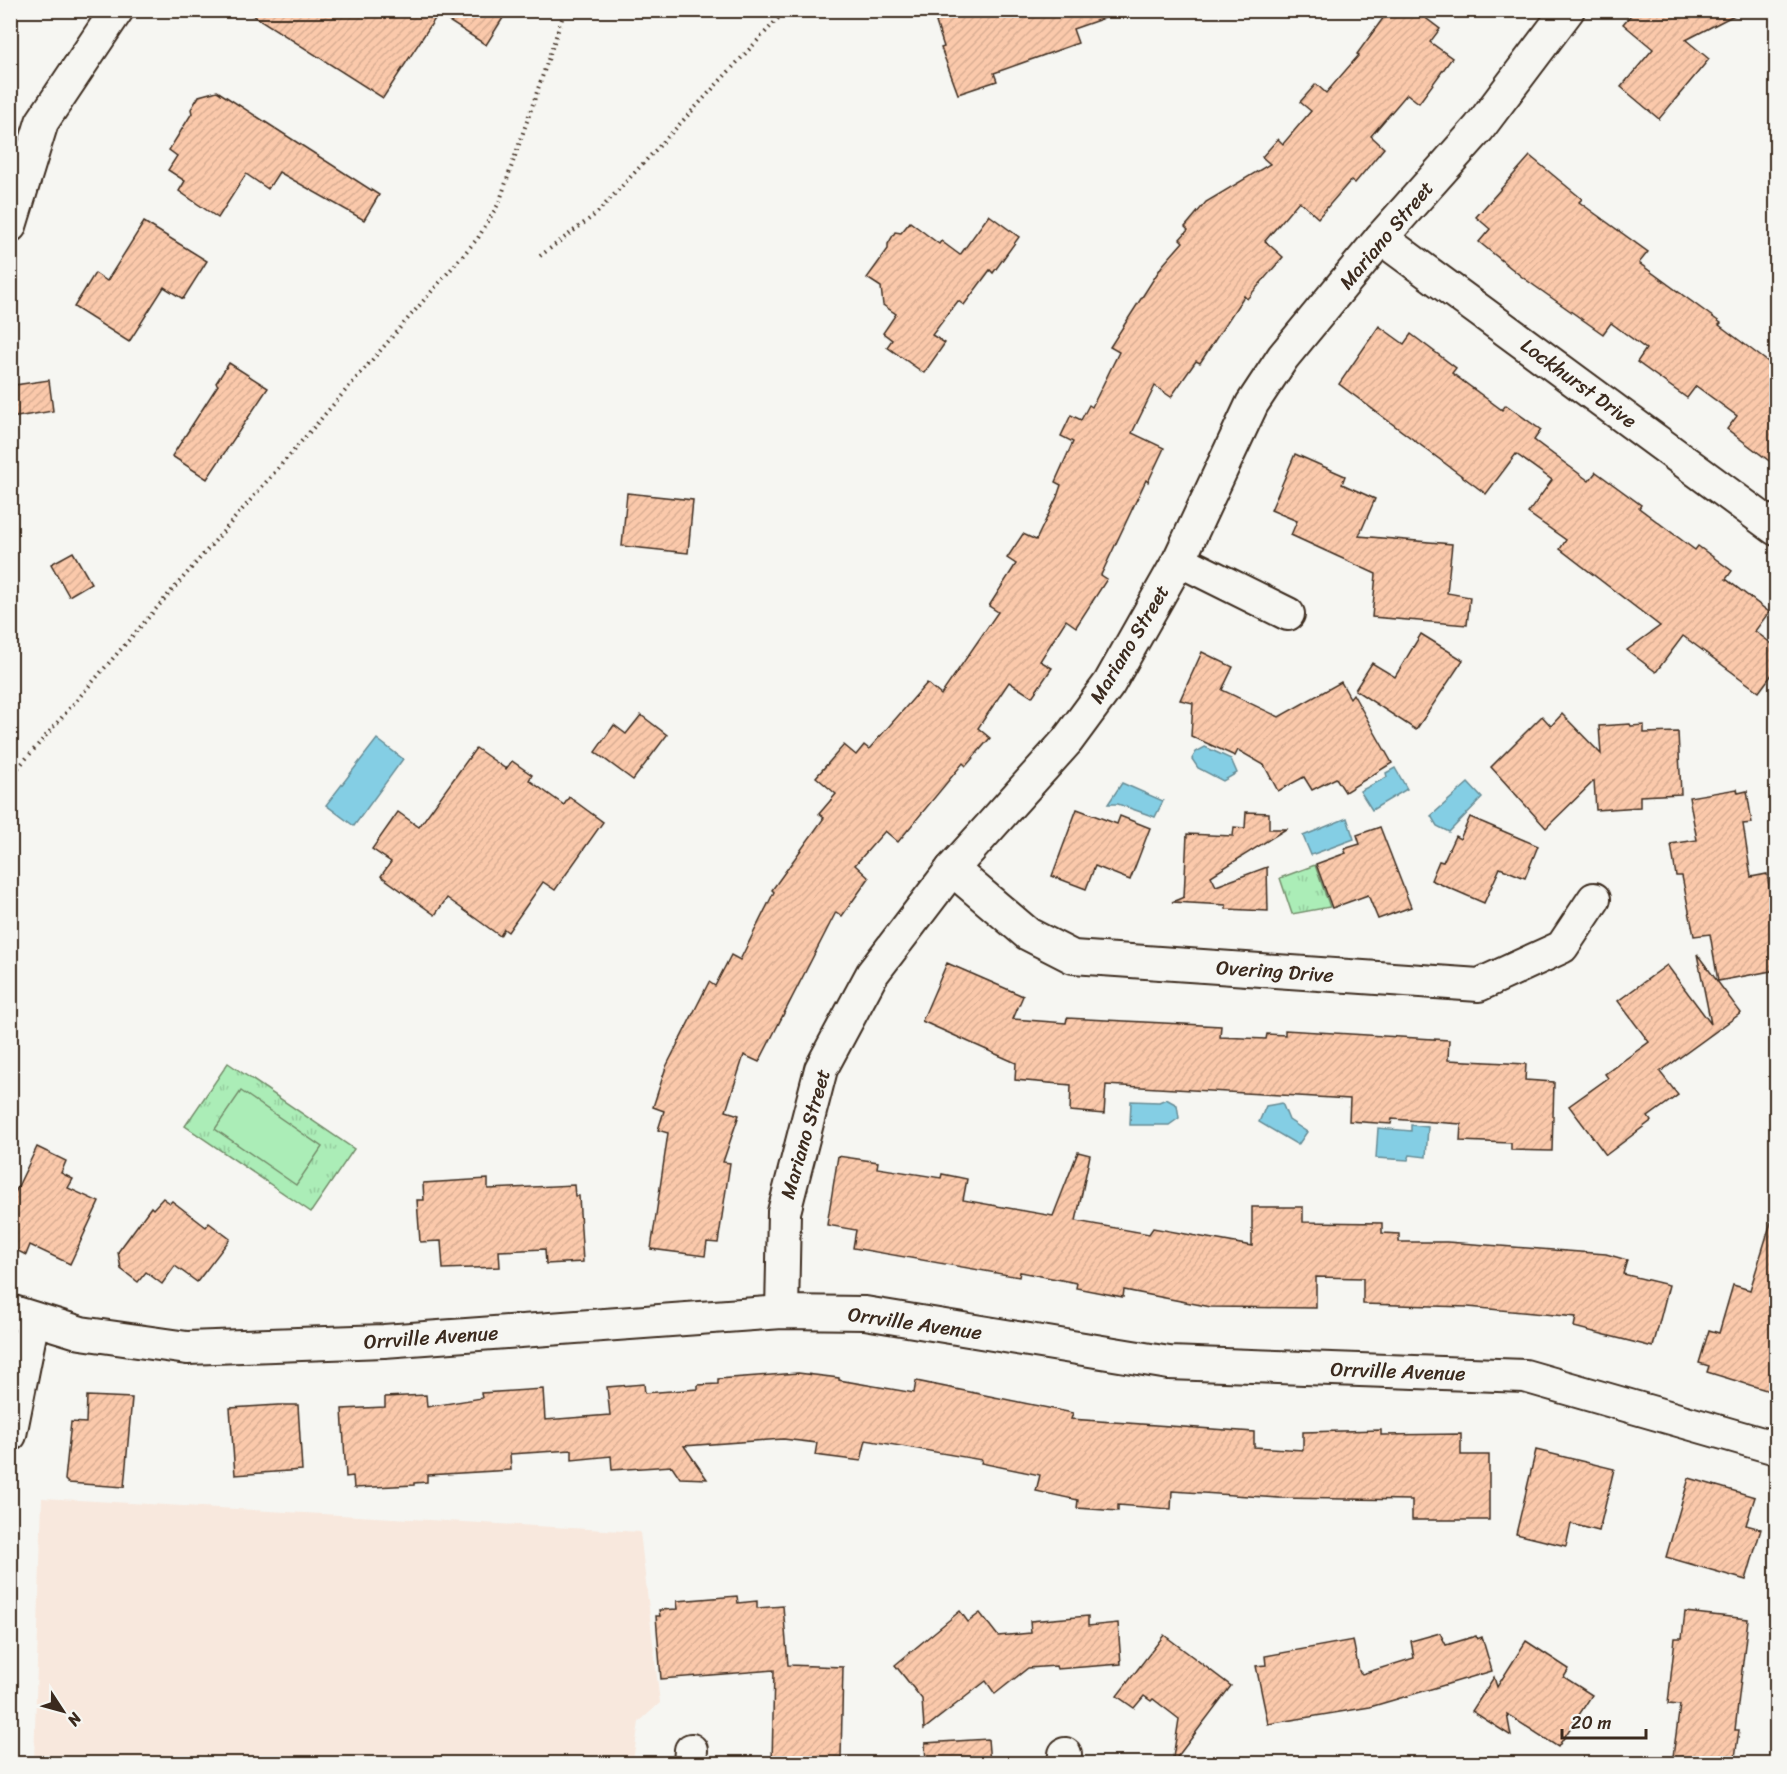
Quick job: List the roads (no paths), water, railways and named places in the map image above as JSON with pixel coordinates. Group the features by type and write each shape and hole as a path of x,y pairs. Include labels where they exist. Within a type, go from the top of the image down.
{"street":[{"path":"10,226 42,122 117,10"},
{"name":"Mariano Street","path":"782,1312 784,1212 821,1069 872,974 952,870 1067,741 1109,684 1179,560 1252,404 1283,357 1381,238 1479,128 1568,10"},
{"name":"Lockhurst Drive","path":"1381,238 1776,529"},
{"path":"1179,560 1288,614"},
{"name":"Overing Drive","path":"952,870 1028,934 1073,957 1479,985 1562,947 1594,899"},
{"name":"Orrville Avenue","path":"22,1315 81,1333 187,1348 384,1341 782,1312 865,1313 1168,1363 1525,1376 1776,1448"},
{"path":"10,1435 22,1315"}],"water":[{"path":"377,739 403,759 354,826 326,805"},
{"path":"1205,747 1231,759 1237,773 1223,781 1198,768 1192,759 1196,752"},
{"path":"1395,768 1407,789 1372,810 1360,791 1387,777 1386,773"},
{"path":"1122,783 1163,801 1155,817 1118,804 1108,804"},
{"path":"1468,783 1482,798 1449,832 1437,826 1431,816"},
{"path":"1347,818 1354,839 1311,855 1303,836"},
{"path":"1166,1099 1177,1105 1179,1118 1169,1125 1130,1125 1131,1101 1159,1102"},
{"path":"1282,1103 1289,1120 1307,1132 1298,1145 1259,1122 1266,1106"},
{"path":"1411,1125 1428,1127 1426,1157 1410,1155 1408,1160 1376,1158 1378,1128 1411,1131"}]}
